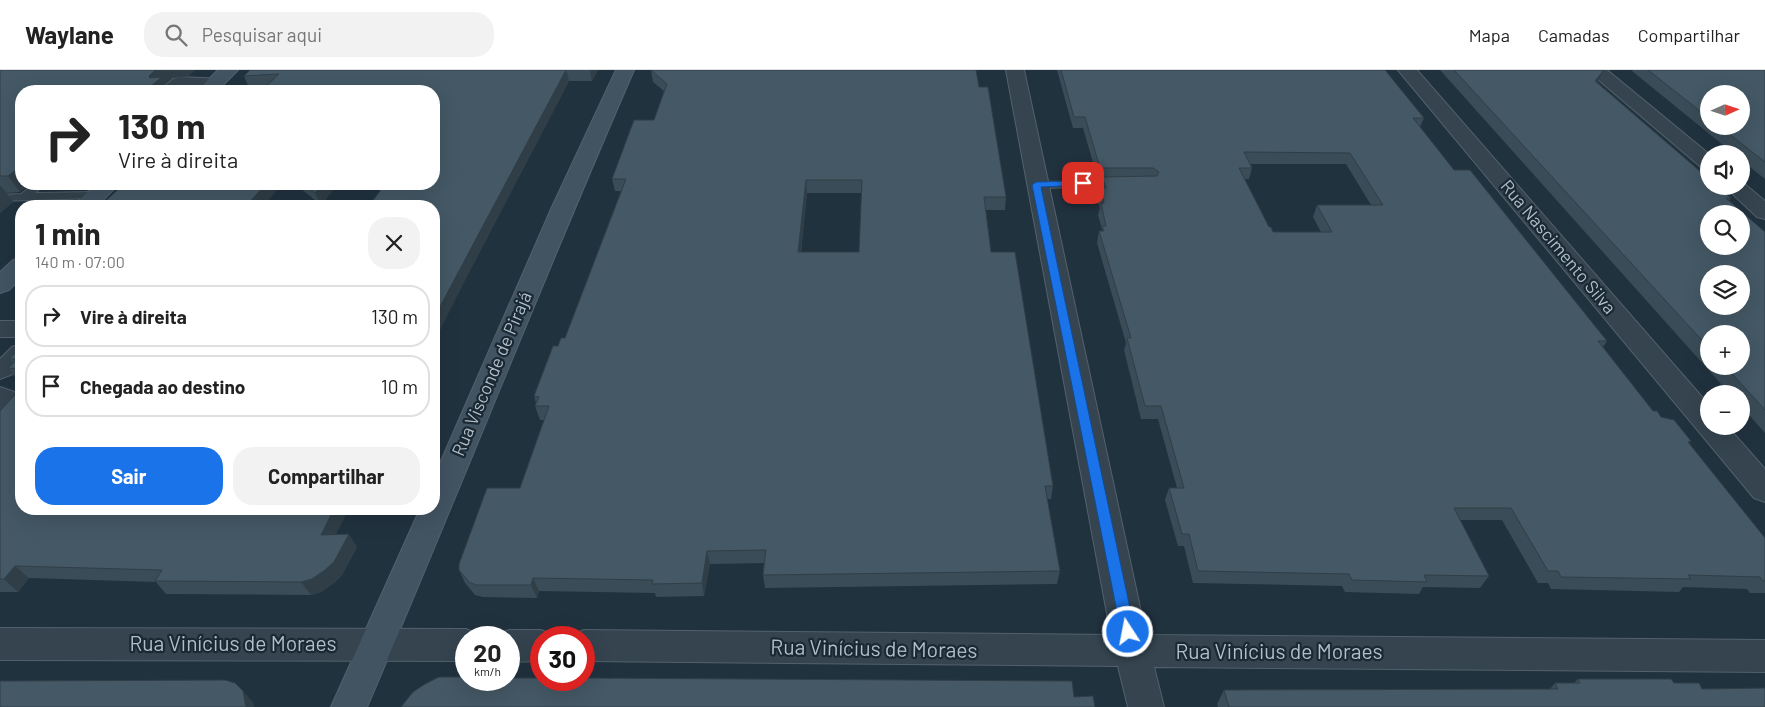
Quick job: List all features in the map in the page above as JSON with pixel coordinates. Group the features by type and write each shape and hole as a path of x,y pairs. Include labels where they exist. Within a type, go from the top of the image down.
{"main road":[{"path":"213,85 229,70"},
{"name":"Rua Visconde de Pirajá","path":"440,498 563,207 625,70"},
{"path":"0,286 15,271"},
{"name":"Rua Visconde de Pirajá","path":"349,707 433,515"}],"street":[{"path":"1015,70 1036,185 1132,651 1146,707"},
{"name":"Rua Nascimento Silva","path":"1408,70 1700,413"},
{"path":"1596,70 1700,157"},
{"path":"177,85 180,83 196,85"},
{"path":"1745,195 1765,212"},
{"path":"0,329 15,330"},
{"path":"0,370 9,366 15,360"},
{"path":"0,397 10,400 0,412"},
{"name":"Rua Nascimento Silva","path":"1718,435 1765,490"},
{"name":"Rua Vinícius de Moraes","path":"0,644 455,645"},
{"name":"Rua Vinícius de Moraes","path":"595,646 1765,656"}],"lane":[{"path":"1036,185 1131,184"},
{"path":"24,197 33,190"},
{"path":"0,198 96,195"}],"building":[{"path":"0,70 155,70 149,76 150,78 162,77 152,85 15,85 15,171 8,176 0,176"},
{"path":"250,70 566,70 440,307 440,200 373,200 381,190 440,190 440,85 267,85 279,74 244,76"},
{"path":"651,70 976,70 979,87 988,87 1006,197 984,197 991,252 1015,252 1053,486 1045,486 1060,571 763,575 766,550 707,551 702,583 652,584 653,580 533,578 531,585 476,585 469,582 459,570 459,564 487,488 520,488 549,406 535,406 539,397 534,396 553,346 558,346 561,338 565,338 626,179 612,179 634,120 654,120 667,84","holes":["806,180 862,180 859,252 798,252"]},
{"path":"1061,70 1385,70 1424,118 1413,118 1454,170 1470,170 1607,341 1598,341 1653,411 1657,411 1661,417 1674,420 1691,441 1688,442 1765,538 1765,581 1760,577 1688,575 1691,579 1561,577 1558,571 1548,571 1511,508 1454,508 1489,576 1424,575 1427,582 1352,580 1349,574 1198,571 1189,534 1182,534 1169,488 1184,488 1161,406 1145,406 1127,338 1131,338 1099,231 1104,231 1102,226 1106,226 1101,203 1104,203 1100,188 1106,188 1102,177 1157,176 1159,172 1153,168 1100,168 1085,117 1074,117","holes":["1244,152 1350,153 1383,205 1317,205 1332,232 1273,232 1239,168 1252,168"]},
{"path":"1454,70 1602,70 1595,81 1700,171 1700,195 1728,195 1731,198 1726,198 1734,205 1700,205 1700,255 1750,255 1750,219 1765,232 1765,410 1750,394 1750,385 1742,385 1733,375 1750,375 1750,325 1700,325 1700,338"},
{"path":"1648,70 1765,70 1765,162 1750,150 1750,145 1743,145 1730,135 1750,135 1750,85 1700,85 1700,111"},
{"path":"117,190 261,190 251,200 107,200"},
{"path":"15,353 15,359 9,359"},
{"path":"15,361 15,369 8,368"},
{"path":"15,395 15,515 331,515 321,535 349,534 334,562 312,579 301,582 155,581 162,570 15,566 4,579 0,579 0,411"},
{"path":"439,677 455,677 455,691 520,691 520,678 530,678 530,691 595,691 595,678 1072,681 1074,697 1093,696 1095,707 401,707 413,692"},
{"path":"1578,679 1671,679 1674,683 1699,683 1702,689 1765,688 1765,707 1229,707 1224,690 1558,689 1555,683 1580,683"},
{"path":"225,680 235,683 243,691 246,707 0,707 0,681"}],"route":[{"path":"1083,183 1036,185 1128,632"}]}
